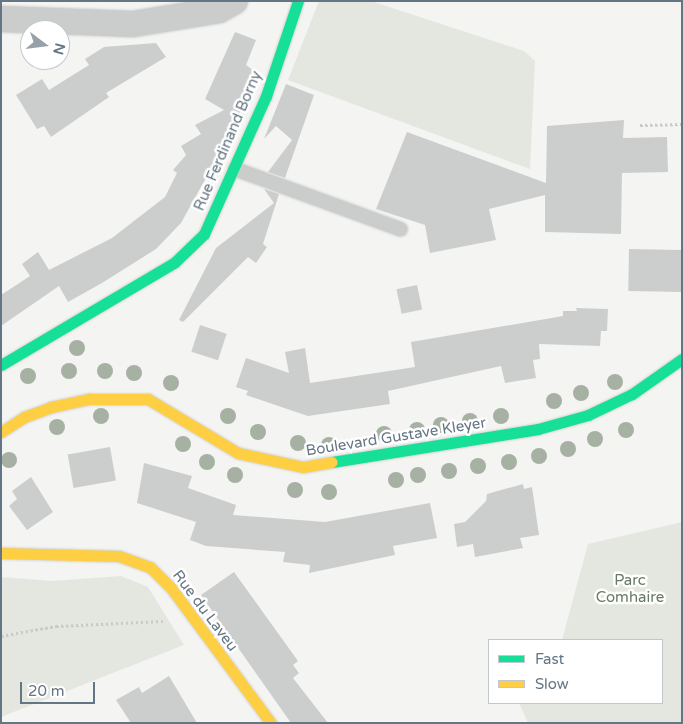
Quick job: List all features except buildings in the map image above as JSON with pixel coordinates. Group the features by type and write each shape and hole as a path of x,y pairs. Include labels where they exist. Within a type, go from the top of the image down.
{"street":[{"path":"1,19 133,24 219,10 235,1"},
{"name":"Rue Ferdinand Borny","path":"1,365 175,262 204,234 235,169 298,1"},
{"name":"Boulevard Gustave Kleyer","path":"1,432 24,417 90,399 148,399 238,453 264,461 304,467 538,429 588,415 632,394 682,359"},
{"name":"Rue du Laveu","path":"1,553 119,556 150,567 171,588 193,621 271,723"}],"lane":[{"path":"235,169 400,229"}],"path":[{"path":"640,125 682,124"},
{"path":"1,636 56,626 193,621"}],"green space":[{"path":"319,1 371,1 524,51 535,61 530,169 288,80"},
{"name":"Parc Comhaire","path":"682,522 682,723 528,723 519,704 663,704 663,639 562,639 588,544"},
{"path":"121,576 148,587 184,645 1,717 1,577 52,581"}],"traffic: fast":[{"path":"1,365 175,262 204,234 266,96 298,1"},
{"path":"332,462 538,429 588,415 632,394 682,359"}],"traffic: slow":[{"path":"1,432 24,417 51,407 90,399 148,399 238,453 303,467 332,462"},
{"path":"1,553 119,556 150,567 171,588 271,723"}]}
